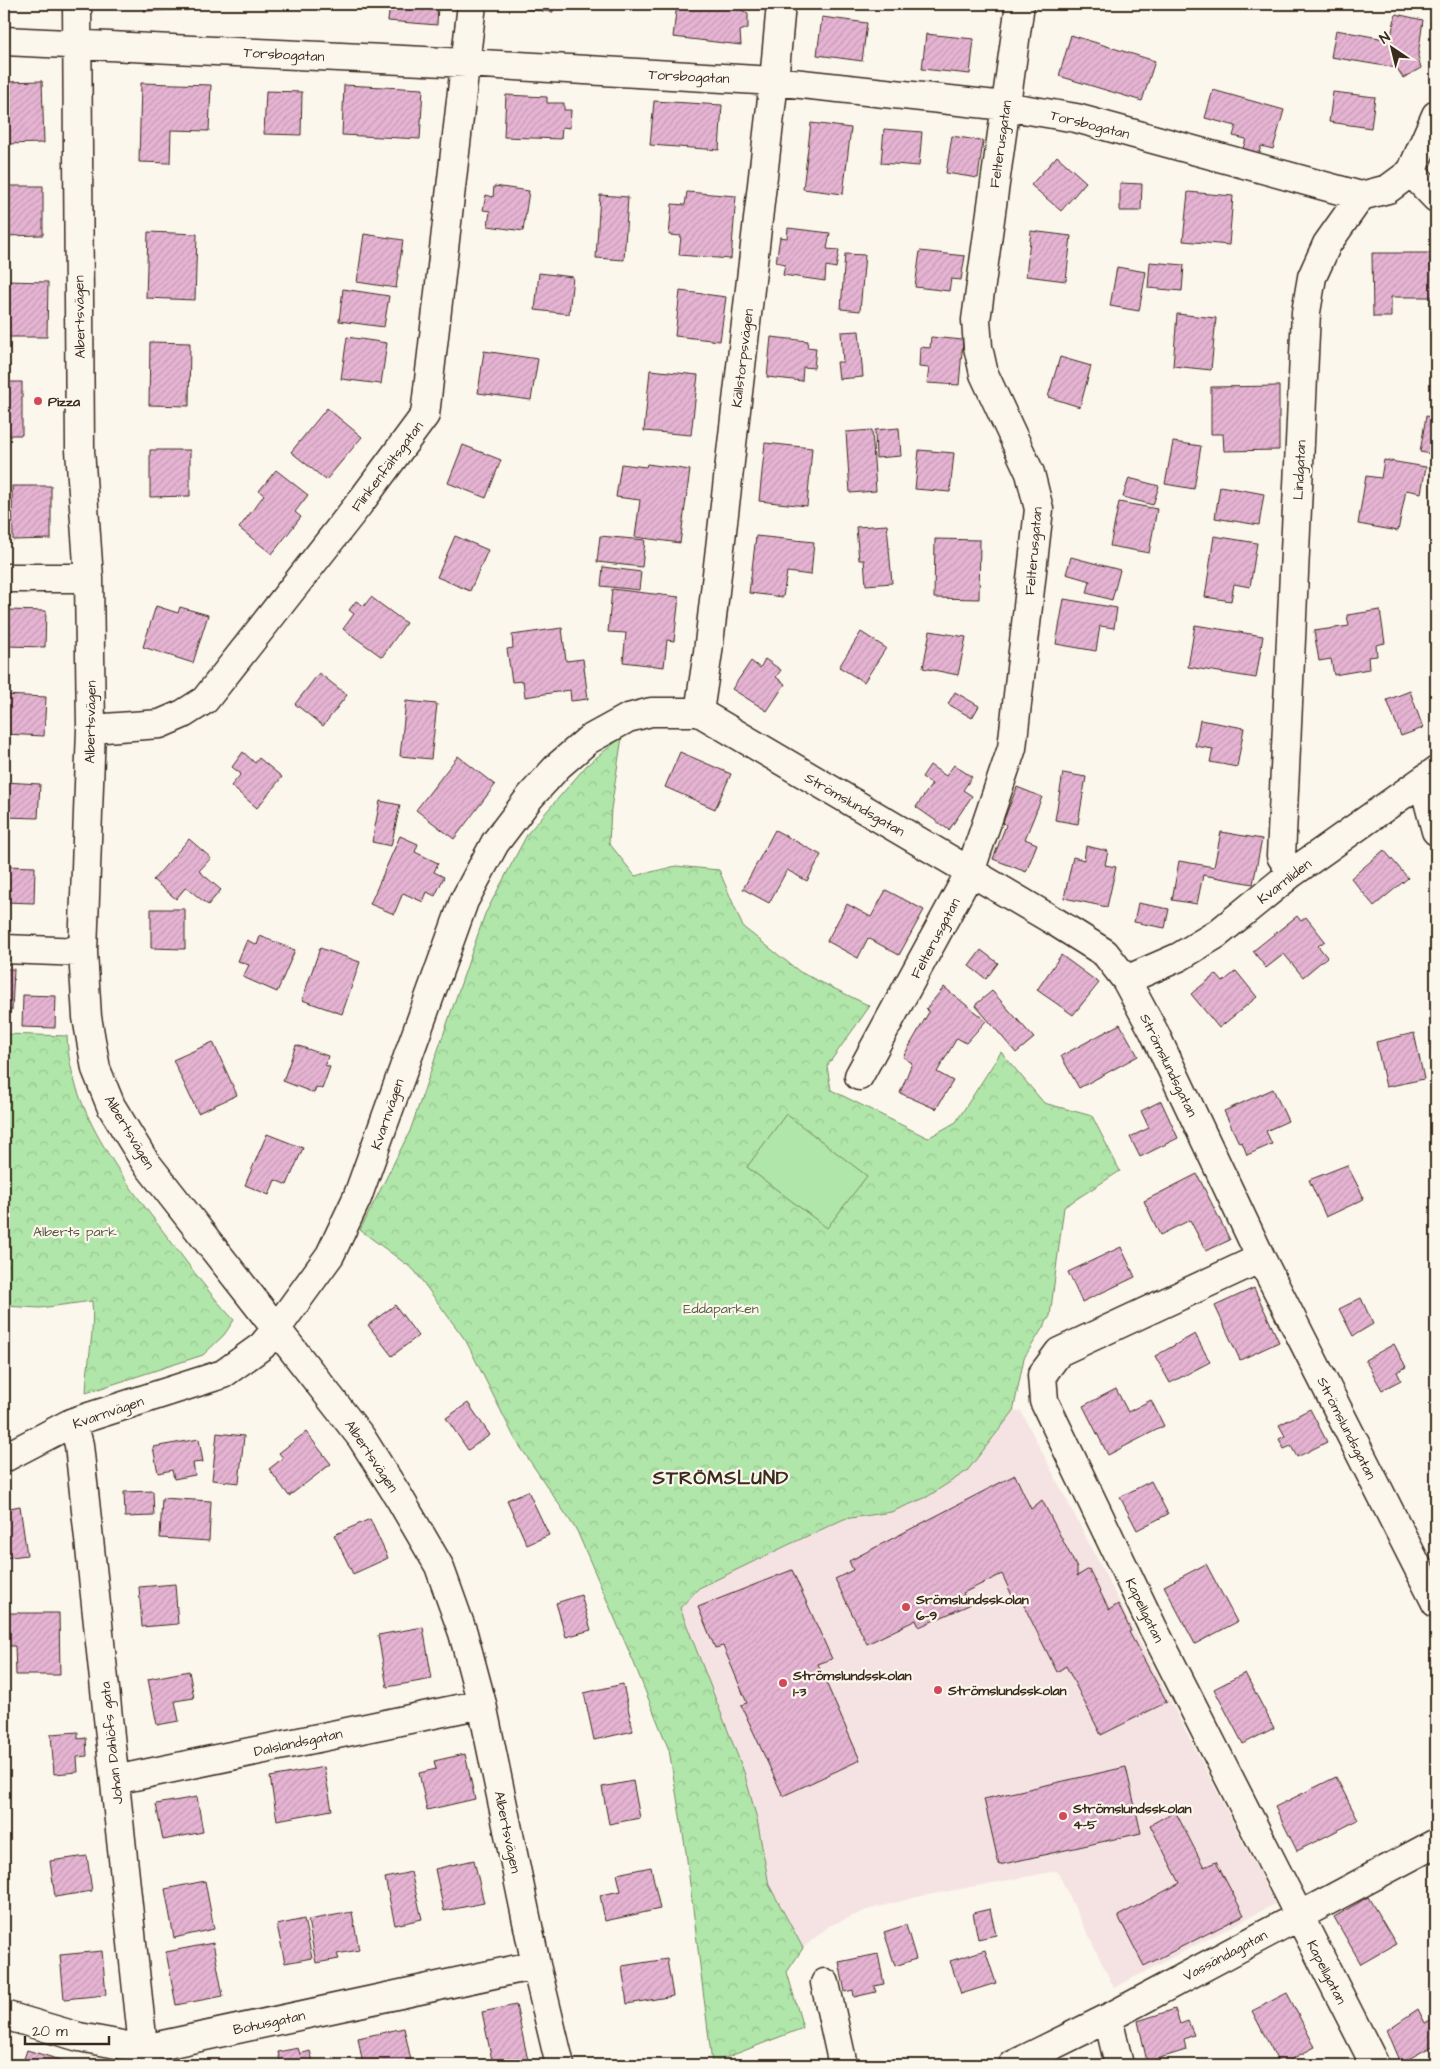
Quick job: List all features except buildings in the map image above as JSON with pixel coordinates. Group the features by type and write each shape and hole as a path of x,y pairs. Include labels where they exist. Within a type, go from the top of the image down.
{"street":[{"name":"Albertsvägen","path":"77,4 80,450 89,578 91,730 83,952 86,1017 96,1069 111,1106 144,1160 278,1328 361,1437 439,1566 463,1633 482,1704 536,1965 560,2065"},
{"name":"Flinkenfältsgatan","path":"91,730 160,724 183,714 205,700 362,500 425,415 472,4"},
{"name":"Källstorpsvägen","path":"699,712 708,652 774,81 781,4"},
{"name":"Felterusgatan","path":"859,1076 970,872 1012,748 1039,509 1030,473 984,374 978,347 976,320 1004,106 1020,4"},
{"name":"Torsbogatan","path":"4,41 466,63 774,81 1004,106 1076,118 1361,196"},
{"path":"1361,196 1388,189 1411,172 1436,115"},
{"path":"1411,172 1436,198"},
{"name":"Lindgatan","path":"1292,873 1280,856 1306,312 1312,277 1326,244 1361,196"},
{"path":"4,578 89,578"},
{"name":"Kvarnvägen","path":"4,1458 73,1422 223,1374 262,1346 278,1328 330,1255 357,1198 464,900 495,843 530,797 558,766 595,736 628,718 652,712 699,712"},
{"name":"Strömslundsgatan","path":"699,712 1094,946 1115,964 1126,980 1154,1032 1261,1258 1436,1603"},
{"path":"1428,777 1427,797 1436,831"},
{"name":"Kvarnliden","path":"1126,980 1179,957 1217,934 1292,873 1428,777"},
{"path":"4,950 83,952"},
{"name":"Kapellgatan","path":"1261,1258 1059,1352 1042,1375 1044,1401 1152,1626 1375,2065"},
{"name":"Johan Dahlöfs gata","path":"73,1422 79,1444 144,2057"},
{"name":"Dalslandsgatan","path":"115,1780 482,1704"},
{"name":"Vassändagatan","path":"1013,2065 1108,2018 1436,1843"},
{"name":"Bohusgatan","path":"4,2015 144,2057 536,1965"},
{"path":"825,1983 843,2065"},
{"path":"1108,2018 1119,2065"}],"shaded area":[{"name":"Strömslundsskolan","path":"1021,1411 1275,1904 1114,1988 1057,1871 917,1897 867,1910 829,1926 803,1948 769,1885 757,1819 744,1772 680,1608 699,1588 844,1519 891,1512 967,1471 1013,1412"}],"green space":[{"name":"Eddaparken","path":"622,737 611,809 609,843 635,876 676,866 719,870 743,927 800,972 870,1006 827,1066 831,1090 928,1138 956,1122 1001,1052 1044,1103 1092,1116 1120,1171 1064,1207 1050,1316 1024,1358 1013,1412 967,1471 927,1497 891,1512 844,1519 786,1546 699,1588 680,1608 744,1772 757,1819 769,1885 803,1948 787,1972 803,2028 712,2063 686,1852 669,1750 634,1663 577,1531 515,1439 466,1341 414,1270 360,1230 410,1131 485,914 528,833 587,765"},
{"name":"Alberts park","path":"4,1034 67,1036 71,1065 78,1093 104,1146 137,1196 210,1292 234,1320 224,1335 203,1355 86,1393 93,1313 92,1301 40,1308 4,1306"},
{"path":"786,1114 867,1176 827,1228 747,1167"}],"place":[{"name":"Pizza","path":"38,401"},
{"name":"Srömslundsskolan 6-9","path":"906,1607"},
{"name":"Strömslundsskolan 1-3","path":"783,1683"},
{"name":"Strömslundsskolan","path":"938,1690"},
{"name":"Strömslundsskolan 4-5","path":"1063,1816"}],"district":[{"name":"STRÖMSLUND","path":"721,1477"}]}
